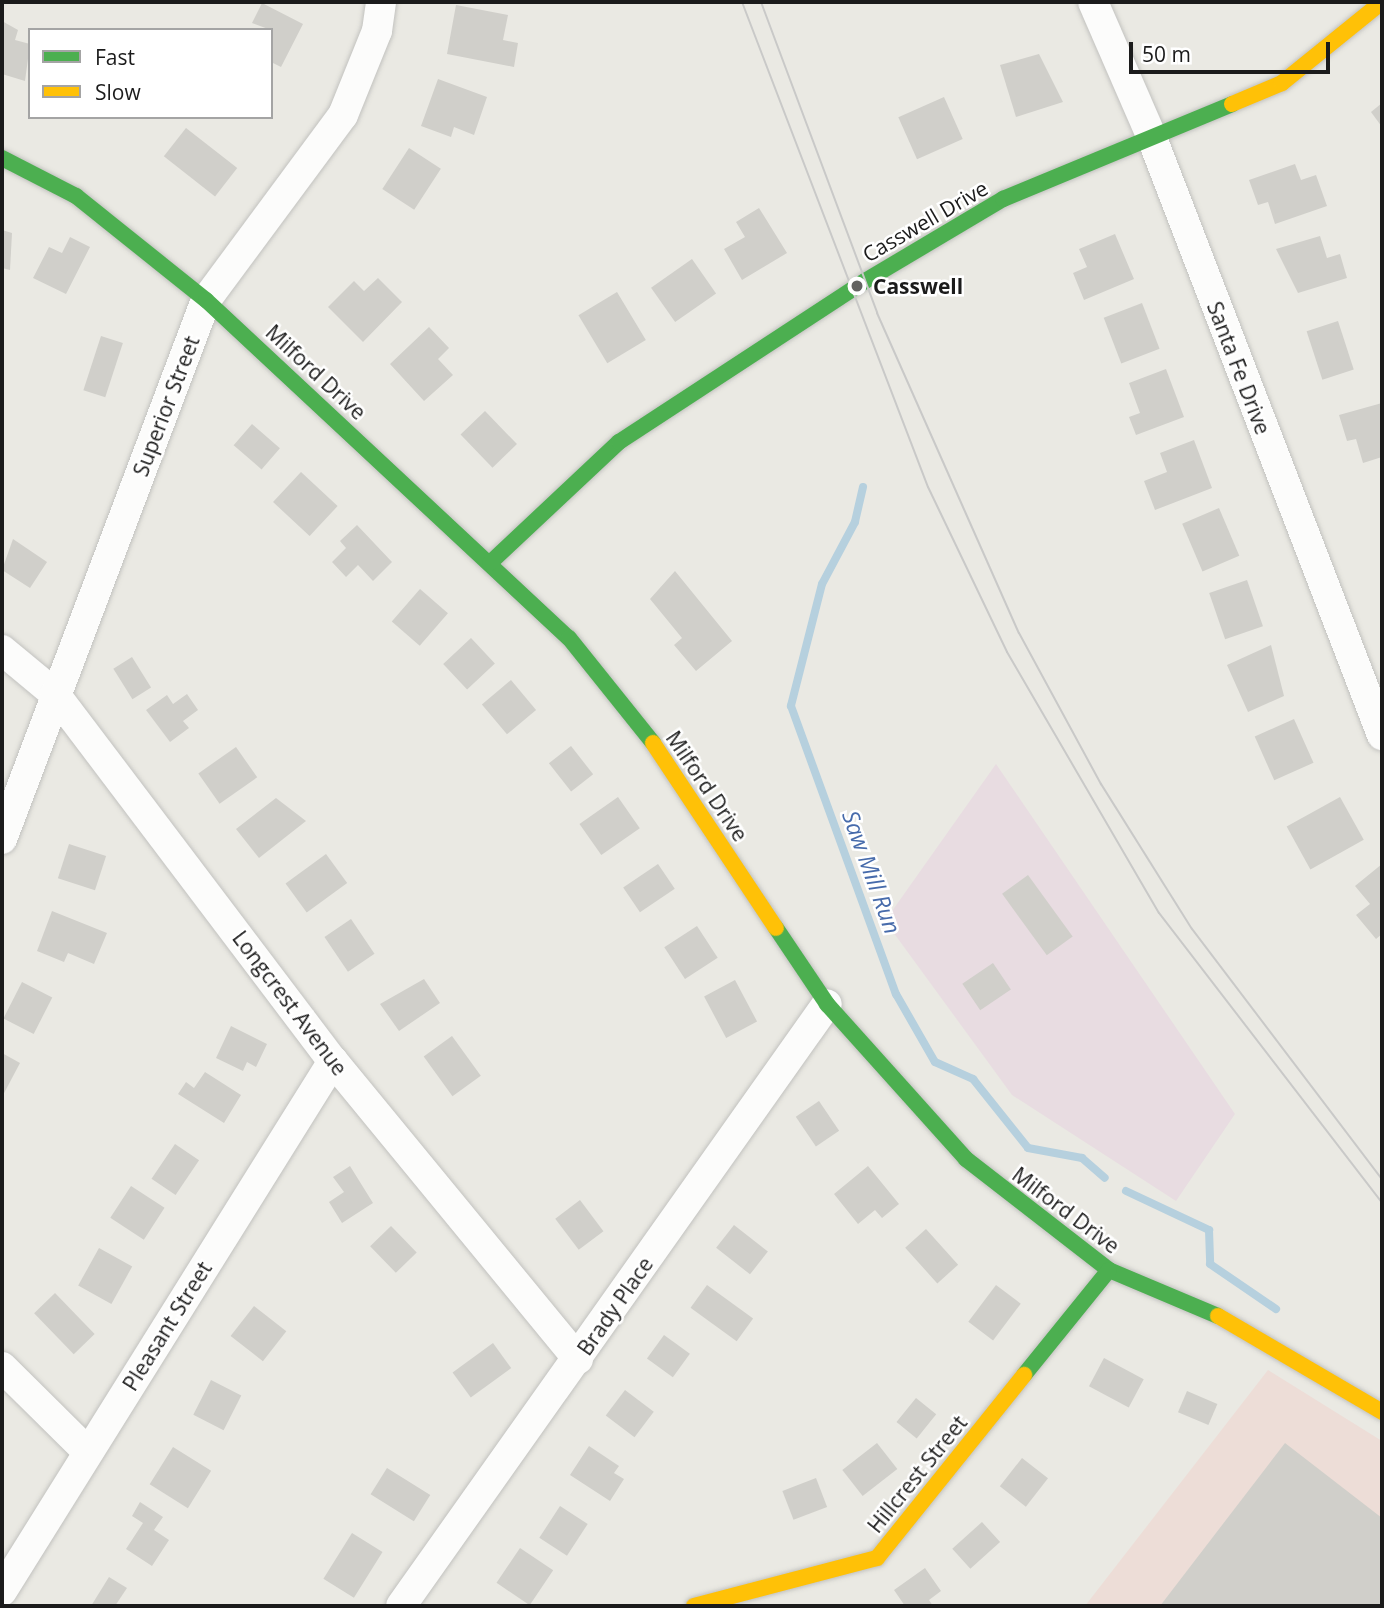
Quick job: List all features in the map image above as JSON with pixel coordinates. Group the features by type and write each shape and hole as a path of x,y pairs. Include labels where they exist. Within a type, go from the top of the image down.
{"street":[{"name":"Superior Street","path":"2,839 206,300 343,115 377,31 381,2"},
{"name":"Santa Fe Drive","path":"1093,2 1152,138 1373,690 1382,736"},
{"name":"Casswell Drive","path":"491,563 618,442 849,290 1003,199 1282,83 1382,2"},
{"name":"Milford Drive","path":"2,158 76,196 206,300 569,638 638,721 827,1004 966,1159 1034,1218 1109,1270 1235,1323 1382,1412"},
{"name":"Longcrest Avenue","path":"2,650 55,694 333,1061 578,1359"},
{"name":"Brady Place","path":"401,1606 827,1004"},
{"name":"Pleasant Street","path":"2,1591 333,1061"},
{"name":"Hillcrest Street","path":"694,1606 877,1558 1109,1270"},
{"path":"2,1367 88,1452"}],"shaded area":[{"path":"996,764 1235,1114 1176,1201 1012,1095 885,921"},
{"path":"1268,1370 1382,1441 1382,1606 1085,1606"}],"building":[{"path":"262,3 303,24 281,67 273,63 273,28 252,23"},
{"path":"456,5 508,15 503,40 518,43 514,67 447,54"},
{"path":"2,21 18,30 15,40 28,43 28,59 25,81 2,74"},
{"path":"1039,54 1063,102 1016,117 1000,65"},
{"path":"438,79 487,97 474,135 454,127 451,137 421,126"},
{"path":"944,97 963,139 917,159 898,117"},
{"path":"1382,103 1382,127 1371,112"},
{"path":"186,128 237,168 215,196 164,156"},
{"path":"409,148 441,169 414,210 382,189"},
{"path":"1295,164 1301,180 1316,175 1327,206 1275,224 1268,202 1258,205 1249,180"},
{"path":"759,208 787,253 742,280 724,249 745,237 736,222"},
{"path":"2,230 12,233 10,270 2,268"},
{"path":"1115,234 1134,279 1084,300 1073,273 1087,267 1079,249"},
{"path":"1320,236 1327,258 1340,254 1347,278 1298,293 1276,249"},
{"path":"70,237 90,247 66,294 33,278 49,247 62,253"},
{"path":"692,259 716,293 675,322 651,288"},
{"path":"378,278 402,302 363,342 328,307 354,281 364,291"},
{"path":"617,292 646,340 607,363 578,315"},
{"path":"1142,303 1160,349 1121,363 1104,318"},
{"path":"1338,321 1354,370 1322,380 1307,331"},
{"path":"429,327 449,348 438,359 453,375 424,401 390,364"},
{"path":"101,336 123,343 105,397 83,390"},
{"path":"1166,369 1184,417 1136,435 1129,417 1140,413 1129,383"},
{"path":"1382,403 1382,457 1363,463 1356,439 1347,441 1339,415"},
{"path":"485,411 517,444 492,468 461,435"},
{"path":"252,424 280,448 262,469 234,445"},
{"path":"1194,440 1212,488 1155,510 1144,481 1167,472 1160,453"},
{"path":"301,472 338,506 310,536 273,502"},
{"path":"1219,508 1239,556 1202,571 1182,524"},
{"path":"357,525 392,562 373,581 358,565 346,577 332,562 346,548 340,541"},
{"path":"13,539 47,562 30,588 2,570"},
{"path":"675,571 732,641 696,671 674,645 682,638 650,599"},
{"path":"1247,580 1263,626 1225,639 1209,593"},
{"path":"420,589 448,613 420,646 392,621"},
{"path":"471,638 495,664 467,690 443,664"},
{"path":"1271,645 1284,696 1248,712 1227,665"},
{"path":"132,657 151,688 132,699 113,669"},
{"path":"511,680 536,710 507,734 482,704"},
{"path":"187,694 198,710 183,721 189,728 170,742 146,710 167,695 173,704"},
{"path":"1294,719 1314,763 1274,780 1255,736"},
{"path":"571,746 593,774 571,792 549,763"},
{"path":"236,747 257,777 220,804 198,773"},
{"path":"618,797 640,828 601,855 579,824"},
{"path":"1340,797 1364,840 1310,869 1287,827"},
{"path":"276,798 306,821 259,858 236,829"},
{"path":"69,844 106,856 95,890 58,878"},
{"path":"326,854 347,883 307,913 286,883"},
{"path":"658,864 675,889 640,912 623,887"},
{"path":"1382,864 1382,934 1376,939 1356,915 1370,904 1355,886"},
{"path":"1028,875 1073,936 1047,955 1002,894"},
{"path":"52,911 107,933 94,964 68,953 64,962 37,951"},
{"path":"351,919 374,954 348,972 324,937"},
{"path":"697,926 718,958 685,979 664,947"},
{"path":"993,963 1011,990 980,1010 962,984"},
{"path":"424,979 440,1003 399,1031 380,1004"},
{"path":"735,980 757,1021 726,1038 704,996"},
{"path":"22,982 52,997 34,1034 3,1019"},
{"path":"231,1026 267,1044 256,1067 247,1062 243,1071 216,1058"},
{"path":"452,1036 481,1076 452,1096 424,1057"},
{"path":"2,1053 20,1063 2,1097"},
{"path":"205,1072 241,1095 224,1123 178,1094 186,1082 194,1088"},
{"path":"819,1101 839,1131 816,1147 796,1117"},
{"path":"175,1144 199,1160 176,1195 152,1179"},
{"path":"350,1166 373,1203 342,1223 329,1202 344,1192 333,1177"},
{"path":"868,1166 899,1204 882,1218 875,1210 858,1224 834,1194"},
{"path":"131,1186 165,1208 144,1240 110,1218"},
{"path":"580,1200 603,1231 579,1250 555,1219"},
{"path":"734,1225 768,1251 750,1274 716,1248"},
{"path":"391,1226 417,1253 396,1273 370,1246"},
{"path":"926,1229 958,1265 937,1283 905,1248"},
{"path":"99,1248 132,1266 111,1304 78,1286"},
{"path":"707,1285 753,1319 737,1341 691,1308"},
{"path":"996,1285 1021,1304 993,1340 968,1322"},
{"path":"55,1293 95,1334 74,1354 34,1313"},
{"path":"254,1306 286,1331 263,1361 231,1336"},
{"path":"664,1335 690,1354 673,1377 647,1358"},
{"path":"493,1343 511,1368 471,1397 453,1372"},
{"path":"1104,1358 1144,1379 1129,1407 1089,1386"},
{"path":"211,1380 241,1395 224,1430 193,1415"},
{"path":"625,1390 654,1412 634,1437 606,1416"},
{"path":"1187,1391 1217,1404 1208,1425 1178,1412"},
{"path":"916,1398 936,1414 917,1438 896,1422"},
{"path":"877,1443 897,1469 863,1496 842,1470"},
{"path":"1285,1443 1382,1518 1382,1606 1160,1606"},
{"path":"589,1446 619,1466 614,1473 624,1479 610,1501 570,1475"},
{"path":"173,1447 211,1471 188,1508 150,1484"},
{"path":"1022,1458 1048,1478 1026,1507 1000,1486"},
{"path":"387,1468 430,1495 414,1521 371,1494"},
{"path":"816,1478 827,1507 794,1520 782,1491"},
{"path":"140,1502 163,1517 154,1530 169,1540 152,1566 126,1549 143,1523 132,1516"},
{"path":"560,1506 588,1524 567,1556 539,1538"},
{"path":"982,1522 1000,1542 970,1569 952,1549"},
{"path":"352,1533 383,1552 354,1598 323,1579"},
{"path":"520,1548 553,1570 530,1605 497,1583"},
{"path":"925,1568 941,1591 929,1600 933,1606 905,1606 894,1590"},
{"path":"109,1577 127,1588 115,1606 91,1606"}],"waterway":[{"name":"Saw Mill Run","path":"863,487 855,522 822,584 791,706 896,994 935,1062 973,1079 1028,1148 1082,1158 1105,1178"},
{"name":"Saw Mill Run","path":"1126,1191 1209,1230 1210,1264 1276,1309"}],"tram line":[{"path":"742,2 928,487 1007,652 1159,913 1382,1203"},
{"path":"761,2 877,313 1019,633 1101,784 1192,929 1382,1179"}],"traffic: fast":[{"path":"490,563 619,442 865,281 1003,199 1232,104"},
{"path":"2,158 76,196 206,300 569,638 653,743"},
{"path":"776,928 827,1004 966,1159 1109,1270 1218,1316"},
{"path":"1024,1375 1109,1270"}],"traffic: slow":[{"path":"1232,104 1282,83 1382,2"},
{"path":"653,743 776,928"},
{"path":"1218,1316 1382,1412"},
{"path":"694,1606 877,1558 1024,1375"}],"place":[{"name":"Casswell","path":"857,286"}]}
